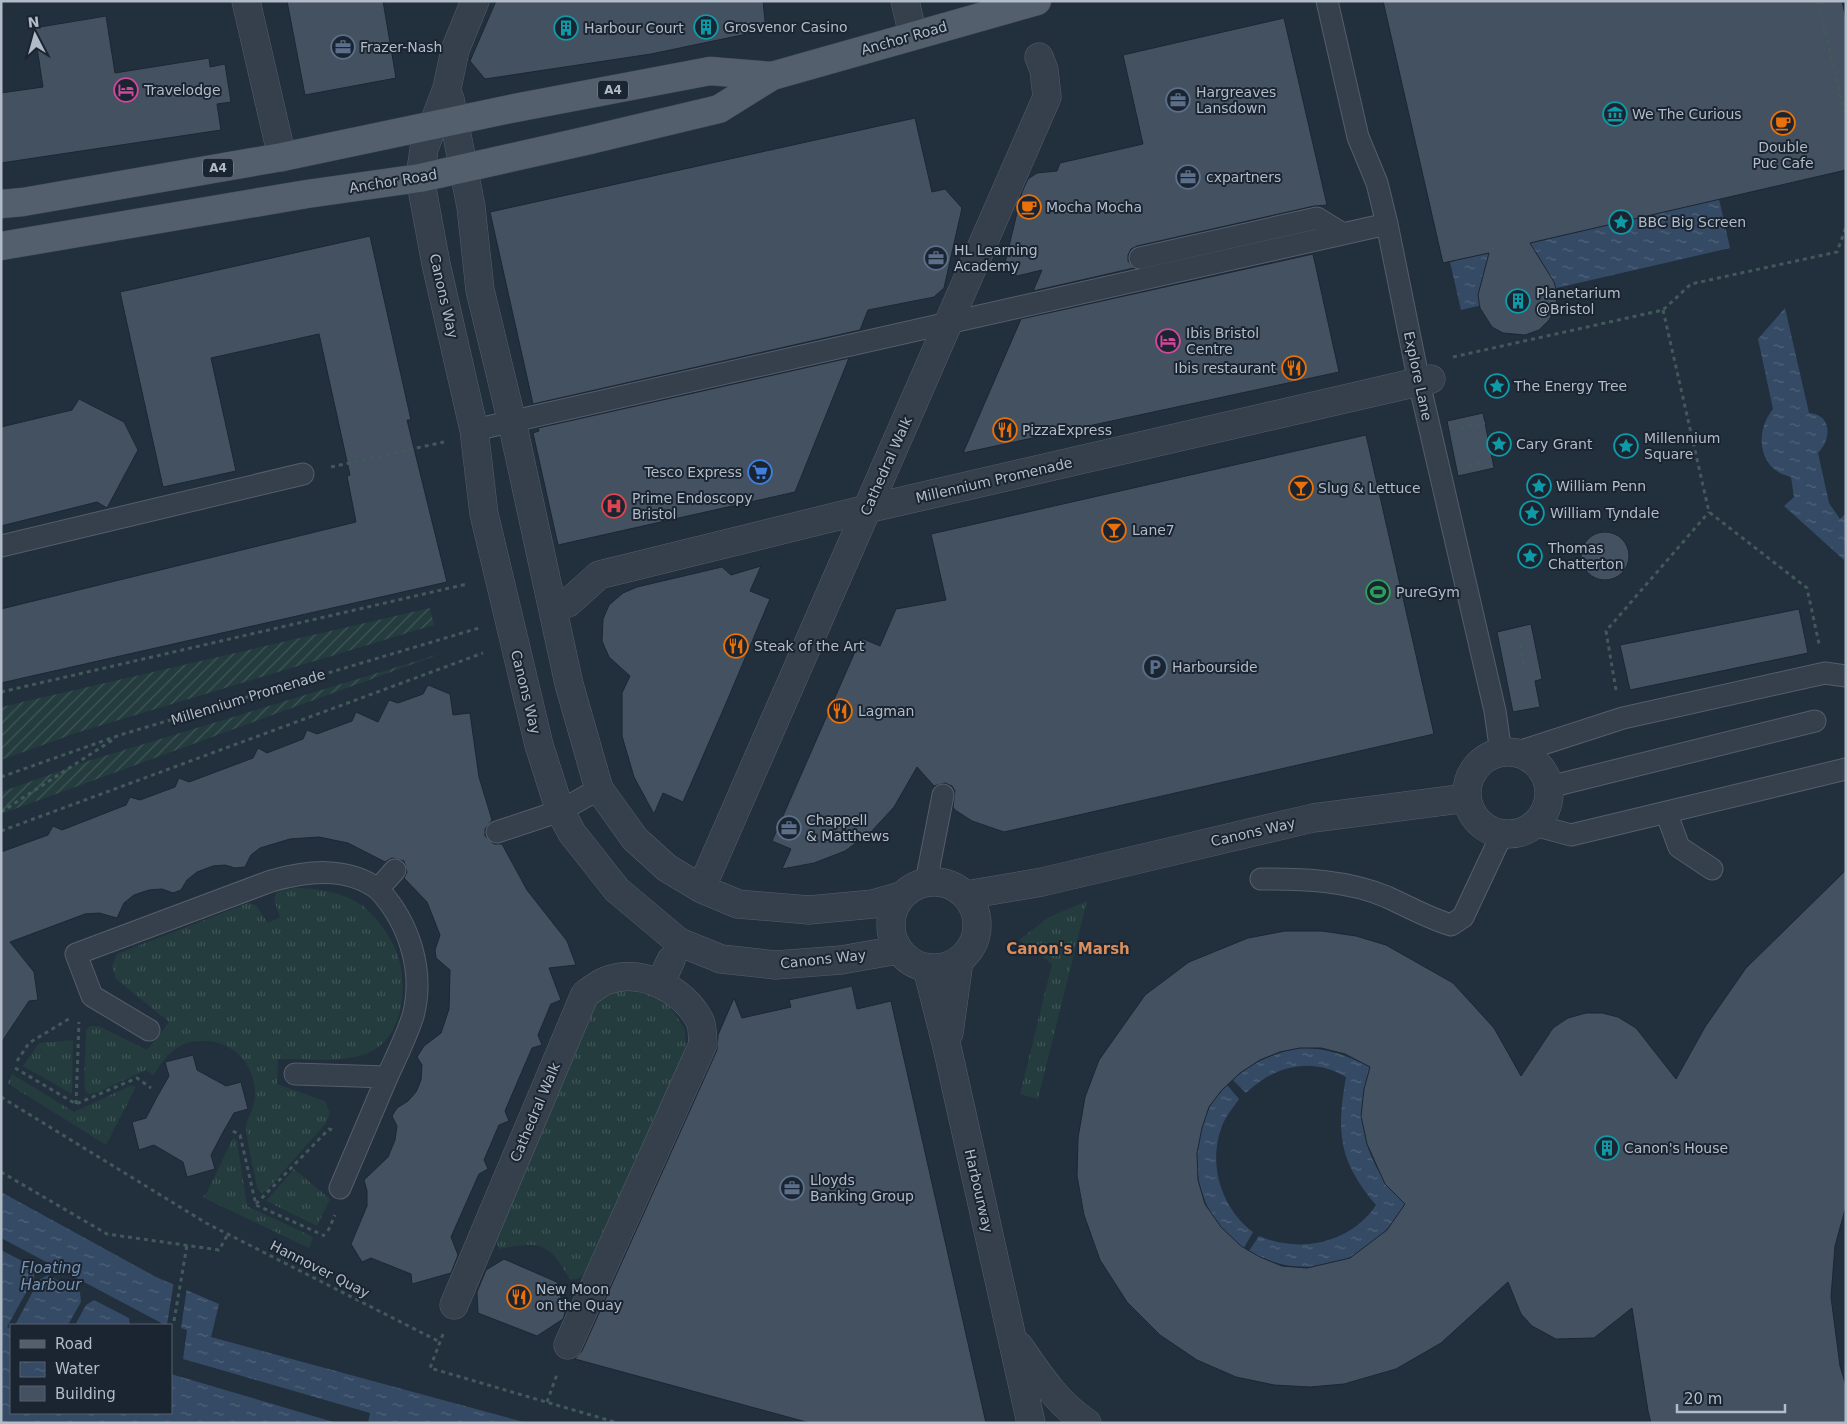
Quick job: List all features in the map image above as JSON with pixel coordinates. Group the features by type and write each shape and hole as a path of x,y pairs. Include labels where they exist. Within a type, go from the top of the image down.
{"main road":[{"name":"Anchor Road","path":"1,246 307,194 420,178 719,109 772,76 1037,1"},
{"name":"Anchor Road","path":"1,204 23,202 282,157 710,71 772,76"}],"street":[{"path":"246,1 282,157"},
{"name":"Canons Way","path":"475,1 455,50 447,88 444,124 424,150 420,178 436,264 474,430 484,514 539,745 560,812 572,832 617,890 679,942 721,959 776,965 841,960 898,950"},
{"path":"905,1 913,35"},
{"name":"Cathedral Walk","path":"708,873 1047,96 1044,70 1039,57"},
{"path":"444,124 463,169 471,207 480,290 512,422 569,684 599,789 635,839 667,868 702,889 738,904 809,910 872,904 901,896"},
{"name":"Millennium Promenade","path":"568,603 599,575 867,509 1425,381"},
{"path":"1508,753 1529,758 1540,768 1549,787 1544,815 1534,825 1518,834 1502,834 1489,829 1477,821 1467,798 1468,783 1474,771 1484,760 1508,753"},
{"name":"Canons Way","path":"966,895 1042,882 1313,818 1467,798"},
{"path":"926,882 947,884 966,895 974,908 977,922 976,937 969,950 958,961 943,967 927,968 910,962 898,950 891,937 890,923 893,909 901,896 912,887 926,882"},
{"name":"Canons Way","path":"977,922 1042,882"},
{"name":"Harbourway","path":"947,1047 958,961"},
{"name":"Harbourway","path":"927,968 947,1047 1031,1423"},
{"name":"Cathedral Walk","path":"454,1305 585,994 608,980 666,972 700,1022 703,1044 568,1345"},
{"name":"Harbourway","path":"1011,1335 1052,1393 1073,1414 1087,1423"}],"lane":[{"name":"Explore Lane","path":"1327,1 1358,137 1377,183 1425,381 1496,711 1508,753"},
{"path":"1140,258 1317,218 1344,234"},
{"path":"474,430 1387,224"},
{"path":"621,396 659,374 847,331"},
{"path":"1,546 303,474"},
{"path":"1508,753 1623,718 1825,673 1846,676"},
{"path":"1549,787 1815,720"},
{"path":"1534,825 1571,834 1846,769"},
{"path":"497,832 560,812 599,789"},
{"path":"926,882 943,795"},
{"path":"1666,812 1680,847 1712,869"},
{"path":"1261,879 1299,879 1348,884 1387,897 1430,918 1451,925 1463,918 1502,834"},
{"path":"378,889 395,870"},
{"path":"149,1030 86,1004 76,954 257,886 296,874 325,872 355,877 378,889 401,918 411,947 417,978 413,1017 340,1188"},
{"path":"295,1074 387,1077"}],"path":[{"path":"1818,1 1846,119"},
{"path":"1425,381 1455,355 1663,310 1691,284 1838,252 1846,227"},
{"path":"1663,310 1708,512 1808,588 1825,673"},
{"path":"1461,438 1459,428 1486,423"},
{"path":"303,474 445,442"},
{"path":"1465,456 1467,465 1485,462"},
{"path":"1623,718 1606,631 1708,512"},
{"path":"1,692 468,584"},
{"name":"Millennium Promenade","path":"1,777 120,735 488,625"},
{"path":"1520,644 1524,667"},
{"path":"1,831 484,652"},
{"path":"1,812 120,735"},
{"path":"17,1061 29,1043 86,1004"},
{"path":"76,1104 86,1004"},
{"path":"15,1068 76,1104"},
{"path":"76,1104 137,1078 151,1088"},
{"name":"Hannover Quay","path":"1,1097 228,1234 440,1342 430,1368 618,1423"},
{"path":"256,1205 329,1129 360,1141"},
{"path":"233,1131 240,1135 256,1205"},
{"path":"1,1172 108,1234 220,1250 228,1234"},
{"path":"256,1205 325,1236"},
{"path":"174,1321 188,1245"}],"green space":[{"path":"430,608 434,625 79,732 1,760 1,707"},
{"path":"443,653 1,814 1,792 88,761"},
{"path":"294,888 321,890 339,894 363,906 375,917 386,932 398,955 402,975 402,1001 399,1014 388,1038 379,1047 368,1053 346,1058 323,1060 278,1059 277,1084 325,1101 330,1113 326,1123 267,1190 262,1193 257,1188 246,1128 254,1103 255,1091 253,1080 250,1069 236,1052 216,1042 187,1043 168,1055 154,1075 146,1070 96,1093 89,1094 85,1091 84,1083 86,1030 90,1026 99,1026 147,1050 169,1022 116,979 112,966 117,954 248,903 256,905 268,923 280,917 274,900 276,892"},
{"path":"1087,901 1038,1099 1020,1094 1052,964 1019,940 1049,917"},
{"path":"631,990 654,993 670,1007 685,1029 686,1049 589,1268 580,1278 570,1280 563,1267 549,1251 534,1245 499,1249 494,1234 595,1003 612,992"},
{"path":"73,1040 72,1094 23,1066 39,1043"},
{"path":"12,1074 74,1112 132,1085 136,1087 106,1145 7,1083"},
{"path":"233,1138 237,1141 247,1206 313,1237 309,1248 202,1197 206,1194"},
{"path":"294,1169 330,1199 317,1226 266,1201"}],"water":[{"path":"1719,199 1730,248 1461,310 1450,262"},
{"path":"1785,308 1809,413 1817,415 1826,423 1827,435 1818,453 1829,503 1840,519 1846,513 1844,560 1784,506 1794,497 1791,477 1780,473 1772,467 1763,449 1763,428 1773,409 1758,339"},
{"path":"1300,1048 1319,1049 1336,1053 1370,1067 1363,1107 1366,1141 1380,1173 1405,1204 1392,1223 1373,1243 1357,1254 1322,1266 1284,1265 1249,1251 1259,1236 1291,1244 1324,1242 1353,1228 1376,1205 1354,1174 1343,1146 1341,1115 1346,1077 1320,1067 1293,1067 1269,1076 1246,1093 1233,1080 1248,1068 1264,1059"},
{"path":"1227,1085 1239,1099 1222,1125 1217,1143 1217,1172 1220,1186 1233,1211 1253,1232 1244,1248 1226,1233 1212,1214 1202,1193 1197,1170 1197,1147 1202,1125 1212,1104"},
{"name":"Floating Harbour","path":"1,1192 156,1277 219,1304 211,1337 527,1423 1,1423"}],"pier":[{"path":"1,1238 163,1324 130,1324 129,1318 94,1300 86,1305 76,1324 69,1324 81,1302 80,1292 48,1275 39,1280 16,1324 10,1324 10,1328 7,1327 34,1278 34,1267 1,1250"},
{"path":"174,1281 187,1287 181,1328 187,1330 183,1359 370,1413 368,1423 337,1423 172,1374 172,1324 167,1324"}],"building":[{"name":"Frazer-Nash","path":"287,1 383,1 396,78 305,95"},
{"name":"Harbour Court","path":"496,1 763,1 766,30 651,54 485,79 470,61"},
{"name":"We The Curious","path":"1383,1 1842,1 1846,19 1846,170 1530,243 1554,282 1557,292 1556,308 1549,320 1539,330 1525,335 1503,333 1492,327 1480,308 1478,295 1489,253 1443,263"},
{"name":"Travelodge","path":"106,16 115,73 209,58 210,67 225,64 231,102 217,104 221,130 1,163 1,93 43,87 34,28"},
{"path":"1284,18 1327,205 1314,206 1137,246 1131,249 1128,255 1128,261 1134,268 1033,291 1042,270 1017,276 1005,263 1022,192 1028,179 1037,173 1057,171 1060,163 1143,144 1123,55"},
{"path":"915,118 932,192 945,189 962,208 944,288 934,297 868,310 860,330 533,404 490,212"},
{"path":"370,236 411,420 407,420 447,582 1,683 1,609 356,522 347,476 350,475 319,334 211,358 236,471 163,487 120,292"},
{"path":"1313,254 1339,372 963,453 1021,319"},
{"path":"849,358 795,492 558,545 533,433 539,431 538,428"},
{"path":"79,399 124,422 138,450 107,508 97,502 1,526 1,427 72,410"},
{"path":"1483,413 1494,468 1458,476 1447,421"},
{"path":"1366,435 1434,734 1004,832 972,821 955,810 953,807 955,791 952,786 945,783 934,786 917,767 894,807 871,832 845,851 814,863 782,869 791,849 772,841 861,638 880,646 896,609 946,600 931,534"},
{"path":"1600,532 1610,532 1619,536 1625,542 1629,556 1625,570 1619,576 1610,580 1600,580 1591,576 1585,570 1581,561 1581,551 1585,542 1591,536"},
{"path":"761,566 750,591 770,599 727,701 683,802 663,793 654,814 634,777 622,736 622,693 630,676 609,657 602,641 603,619 609,605 623,593 637,587 722,567 731,575"},
{"path":"1799,609 1808,653 1630,690 1620,645"},
{"path":"1531,624 1542,679 1535,681 1540,707 1513,712 1497,632"},
{"path":"428,685 450,694 453,715 470,713 479,777 492,820 485,829 485,836 494,844 502,844 527,890 567,941 576,965 549,968 561,1000 551,1004 538,1035 542,1045 532,1048 505,1111 509,1121 499,1125 484,1160 488,1169 479,1174 451,1237 458,1255 451,1273 412,1284 411,1274 371,1258 362,1262 351,1244 367,1206 367,1191 364,1180 388,1157 395,1140 397,1126 392,1116 397,1108 408,1101 416,1092 421,1080 422,1065 417,1057 424,1046 441,1033 449,1009 450,970 436,958 435,950 440,935 427,902 404,878 407,872 404,861 392,858 385,862 348,843 319,837 290,839 260,848 251,855 245,867 213,866 197,872 187,880 181,890 173,893 162,889 149,890 134,895 124,903 117,918 99,913 85,914 10,942 34,972 38,1000 29,1001 1,1043 1,852 48,835 53,826 62,830 126,805 130,797 140,800 175,787 179,778 189,782 253,758 258,748 267,753 303,739 307,730 317,734 352,721 356,712 378,722 389,700 398,703 423,694"},
{"name":"Canon's House","path":"1846,870 1846,1206 1835,1246 1831,1297 1840,1366 1846,1386 1846,1423 1651,1423 1632,1308 1594,1338 1556,1339 1532,1326 1521,1314 1508,1282 1441,1343 1396,1369 1344,1384 1310,1387 1274,1385 1236,1377 1197,1360 1160,1335 1127,1302 1100,1260 1084,1215 1077,1176 1078,1138 1085,1097 1099,1060 1145,995 1189,962 1248,938 1285,931 1322,931 1356,936 1386,945 1453,983 1494,1028 1521,1076 1553,1028 1568,1018 1586,1013 1602,1013 1618,1017 1636,1028 1676,1079 1705,1027 1746,968","holes":["1300,1048 1321,1048 1345,1054 1370,1067 1364,1089 1361,1116 1367,1144 1385,1184 1405,1204 1387,1230 1350,1258 1307,1268 1282,1266 1260,1257 1241,1246 1221,1227 1205,1204 1198,1180 1197,1153 1209,1107 1221,1091 1240,1073 1260,1060 1280,1052"]},
{"name":"Lloyds Banking Group","path":"852,986 857,1009 891,1001 986,1423 810,1423 575,1359 582,1351 717,1050 718,1035 734,998 742,1018 791,1007 789,1000"},
{"path":"193,1055 197,1070 226,1086 241,1082 248,1109 234,1113 222,1134 211,1155 215,1169 187,1177 183,1162 154,1145 139,1150 132,1122 146,1118 169,1076 165,1062"},
{"name":"New Moon on the Quay","path":"504,1259 557,1282 565,1313 563,1319 537,1336 478,1313 477,1292 486,1270"}],"place":[{"name":"Grosvenor Casino","path":"706,27"},
{"name":"Harbour Court","path":"566,28"},
{"name":"Frazer-Nash","path":"343,47"},
{"name":"Travelodge","path":"126,90"},
{"name":"Hargreaves Lansdown","path":"1178,100"},
{"name":"We The Curious","path":"1615,114"},
{"name":"Double Puc Cafe","path":"1783,123"},
{"name":"cxpartners","path":"1188,177"},
{"name":"Mocha Mocha","path":"1029,207"},
{"name":"BBC Big Screen","path":"1621,222"},
{"name":"HL Learning Academy","path":"936,258"},
{"name":"Planetarium @Bristol","path":"1518,301"},
{"name":"Ibis Bristol Centre","path":"1168,341"},
{"name":"Ibis restaurant","path":"1294,368"},
{"name":"The Energy Tree","path":"1497,386"},
{"name":"PizzaExpress","path":"1005,430"},
{"name":"Cary Grant","path":"1499,444"},
{"name":"Millennium Square","path":"1626,446"},
{"name":"Tesco Express","path":"760,472"},
{"name":"William Penn","path":"1539,486"},
{"name":"Slug & Lettuce","path":"1301,488"},
{"name":"Prime Endoscopy Bristol","path":"614,506"},
{"name":"William Tyndale","path":"1532,513"},
{"name":"Lane7","path":"1114,530"},
{"name":"Thomas Chatterton","path":"1530,556"},
{"name":"PureGym","path":"1378,592"},
{"name":"Steak of the Art","path":"736,646"},
{"name":"Harbourside","path":"1155,667"},
{"name":"Lagman","path":"840,711"},
{"name":"Chappell & Matthews","path":"789,828"},
{"name":"Canon's House","path":"1607,1148"},
{"name":"Lloyds Banking Group","path":"792,1188"},
{"name":"New Moon on the Quay","path":"519,1297"}],"district":[{"name":"Canon's Marsh","path":"1068,949"}]}
